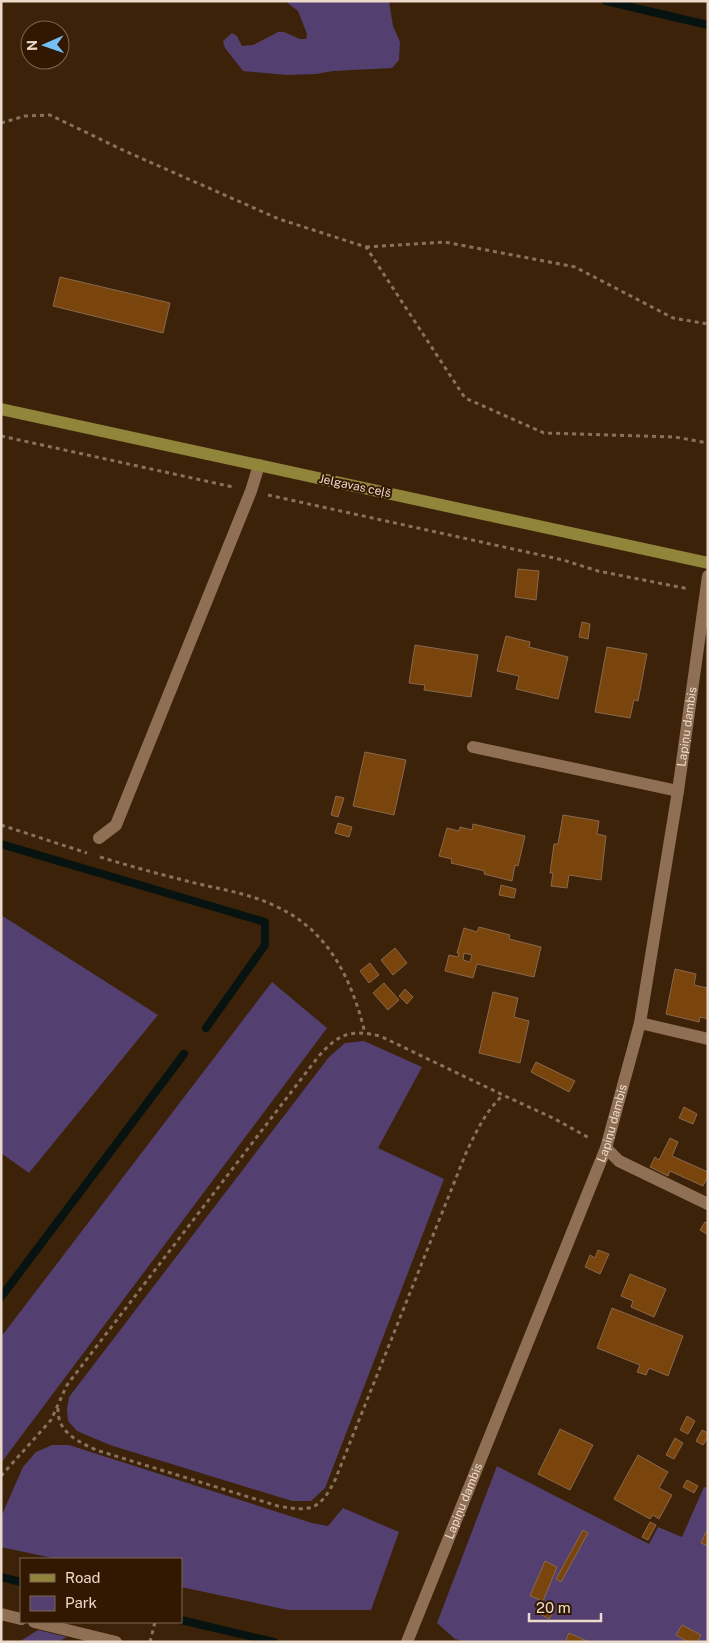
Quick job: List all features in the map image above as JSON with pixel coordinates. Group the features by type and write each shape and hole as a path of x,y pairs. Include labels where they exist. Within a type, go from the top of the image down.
{"main road":[{"name":"Jelgavas ceļš","path":"1,408 708,563"}],"street":[{"path":"99,838 116,825 251,491 258,465"},
{"name":"Lapiņu dambis","path":"407,1642 606,1148 640,1023 678,792 708,576"},
{"path":"473,747 678,792"},
{"path":"640,1023 708,1039"},
{"path":"606,1148 619,1161 708,1204"},
{"path":"1,1614 20,1619"},
{"path":"38,1623 116,1642"}],"path":[{"path":"1,123 25,116 50,115 127,152 279,219 366,247 445,242 575,267 673,318 708,324"},
{"path":"366,247 465,398 544,434 675,437 708,444"},
{"path":"1,436 553,558 598,571 705,592"},
{"path":"1,825 125,864 252,897 288,912 311,928 330,949 351,987 366,1033"},
{"path":"1,1476 51,1420 67,1385 318,1057 329,1044 341,1036 349,1033 366,1033 380,1036 503,1096 555,1119 606,1148"},
{"path":"59,1402 58,1418 65,1431 79,1442 96,1450 278,1506 304,1509 320,1504 328,1495 335,1480 466,1153 479,1126 492,1106 503,1096"},
{"path":"150,1642 155,1623"}],"green space":[{"path":"285,1 389,1 393,26 400,42 399,60 392,68 333,71 316,74 287,75 243,71 225,48 223,41 232,33 237,36 242,46 253,45 278,32 306,39 307,34 298,11"},
{"path":"1,915 158,1015 29,1173 1,1153"},
{"path":"272,982 327,1028 1,1463 1,1337"},
{"path":"364,1041 422,1067 378,1148 444,1179 325,1488 311,1501 292,1501 110,1445 77,1431 68,1421 69,1397 329,1057 345,1043"},
{"path":"52,1445 69,1445 312,1523 328,1526 343,1508 399,1532 371,1610 288,1610 182,1587 182,1558 52,1558 1,1547 1,1517 23,1467 36,1452"},
{"path":"497,1466 649,1544 658,1527 682,1537 704,1487 708,1488 708,1642 466,1642 455,1639 437,1623"},
{"path":"38,1630 67,1637 58,1642 19,1642"}],"building":[{"path":"60,277 170,303 163,333 53,306"},
{"path":"518,569 539,571 536,600 515,597"},
{"path":"582,622 590,624 588,639 579,637"},
{"path":"506,636 530,642 529,647 568,657 558,699 516,689 519,676 497,671"},
{"path":"415,645 478,655 471,697 424,690 425,685 409,683"},
{"path":"607,647 647,654 638,701 634,700 630,718 595,712"},
{"path":"365,752 406,760 394,815 353,806"},
{"path":"336,796 344,798 338,817 331,815"},
{"path":"563,815 599,821 597,834 606,836 601,880 569,875 567,888 551,886 553,873 550,873 554,844 558,844"},
{"path":"338,823 352,827 349,837 335,833"},
{"path":"473,824 525,836 518,866 515,865 512,881 484,874 485,871 451,863 452,859 439,856 447,828 459,831 460,827 472,830"},
{"path":"501,885 516,889 514,898 499,895"},
{"path":"479,927 510,935 509,939 541,947 534,977 477,964 473,978 445,971 449,955 458,957 459,953 457,953 464,928 477,932","holes":["464,953 472,955 470,962 463,960"]},
{"path":"395,948 407,963 393,975 381,960"},
{"path":"370,963 379,975 369,983 360,971"},
{"path":"675,969 696,974 694,985 707,988 708,1019 700,1017 699,1022 666,1014"},
{"path":"384,983 399,1000 388,1010 373,993"},
{"path":"405,989 413,997 407,1004 399,996"},
{"path":"493,992 518,998 514,1017 529,1021 520,1063 479,1053"},
{"path":"536,1062 575,1081 569,1092 531,1072"},
{"path":"684,1107 697,1114 693,1124 679,1118"},
{"path":"670,1138 678,1142 672,1156 708,1172 703,1186 670,1171 668,1176 650,1167 655,1157 659,1160"},
{"path":"705,1222 708,1223 708,1235 700,1230"},
{"path":"598,1250 609,1254 600,1274 585,1267 590,1255 595,1258"},
{"path":"630,1274 666,1289 654,1317 631,1307 633,1301 621,1296"},
{"path":"612,1308 683,1336 668,1376 649,1368 646,1375 637,1372 640,1365 597,1348"},
{"path":"687,1416 695,1421 688,1434 680,1430"},
{"path":"560,1429 593,1445 570,1490 538,1474"},
{"path":"702,1430 708,1433 708,1437 703,1445 696,1441"},
{"path":"675,1438 683,1443 674,1459 666,1455"},
{"path":"638,1455 668,1472 659,1488 672,1495 659,1519 653,1515 650,1519 614,1499"},
{"path":"687,1480 698,1486 694,1493 683,1487"},
{"path":"650,1522 656,1525 648,1540 642,1537"},
{"path":"583,1530 588,1533 561,1582 556,1579"},
{"path":"706,1532 708,1533 708,1546 701,1543"},
{"path":"545,1561 557,1567 543,1601 530,1596"},
{"path":"540,1603 554,1611 549,1619 535,1611"},
{"path":"682,1625 701,1635 697,1642 688,1642 676,1635"},
{"path":"569,1633 589,1642 565,1642"}],"waterway":[{"path":"606,1 708,25"},
{"path":"1,844 265,922 265,945 206,1028"},
{"path":"1,1297 184,1054"},
{"path":"1,1577 20,1582"},
{"path":"182,1620 274,1642"}]}
